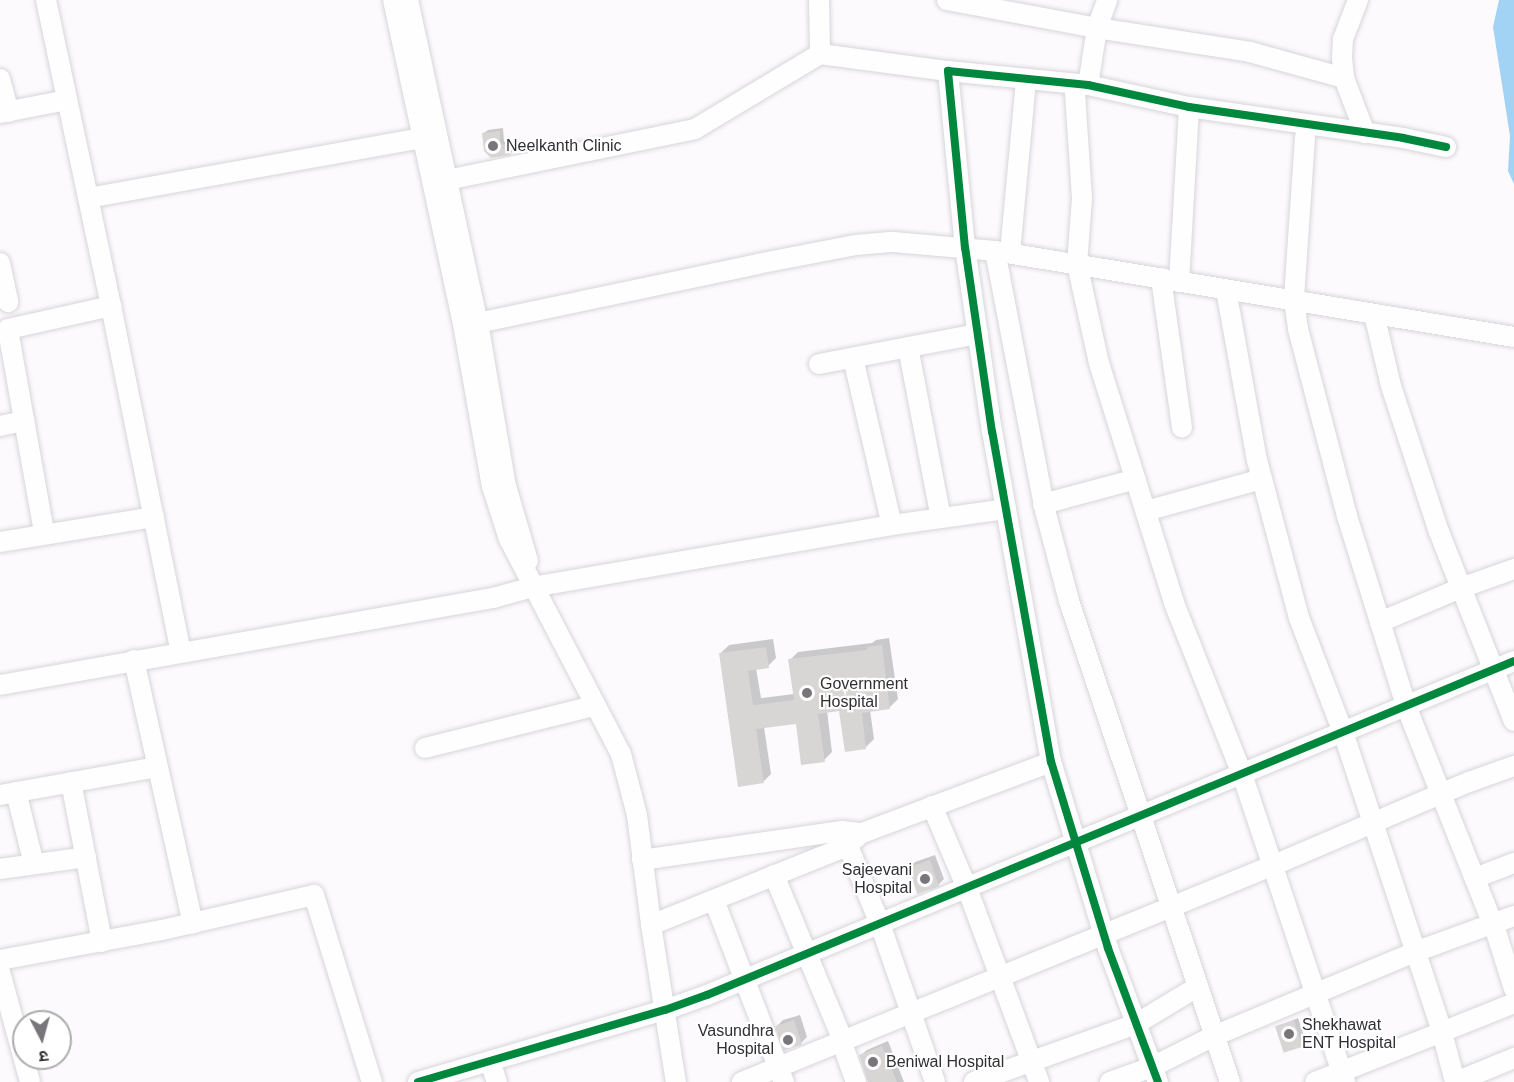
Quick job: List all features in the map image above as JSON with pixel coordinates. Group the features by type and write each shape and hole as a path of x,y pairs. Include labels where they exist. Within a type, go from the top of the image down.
{"street":[{"path":"46,0 181,652"},
{"path":"393,0 463,324 492,486 509,539 621,754 637,815 651,925 676,1082"},
{"path":"408,0 478,323 506,486 523,538 533,587"},
{"path":"819,0 820,54"},
{"path":"947,0 1097,28 1250,52 1344,78"},
{"path":"1107,0 1097,28 1083,84 1075,93 1082,198 1077,264 1099,363 1173,603 1242,774 1343,1077"},
{"path":"1358,0 1343,39 1344,78 1365,133"},
{"path":"447,180 695,129 820,54 948,71 1083,84 1189,107 1446,147"},
{"path":"948,71 965,248 1006,509 1051,762 1104,933 1155,1074"},
{"path":"0,79 4,113 67,100"},
{"path":"1026,79 1002,252 1043,504 1069,601 1230,1082"},
{"path":"1182,428 1170,280 1189,107"},
{"path":"1305,137 1293,300 1298,329 1347,516 1406,706 1492,923 1514,988"},
{"path":"88,198 423,138"},
{"path":"478,323 856,245 893,242 1002,252 1514,337"},
{"path":"0,263 8,302"},
{"path":"1226,290 1262,479 1299,618 1343,732 1442,1032 1456,1082 1514,1058"},
{"path":"44,532 24,421 4,330 111,306"},
{"path":"1374,314 1391,386 1439,532 1514,721"},
{"path":"819,364 978,334"},
{"path":"908,347 940,518"},
{"path":"854,358 892,525"},
{"path":"0,426 24,421"},
{"path":"1043,504 1136,478"},
{"path":"1146,511 1262,479"},
{"path":"0,685 493,598 533,587 892,525 1006,509"},
{"path":"0,542 44,532 154,517"},
{"path":"1380,622 1461,588 1514,569"},
{"path":"134,660 193,923"},
{"path":"418,1082 665,1010 745,980 1514,661"},
{"path":"425,748 594,706"},
{"path":"651,925 774,875 851,836 1051,762"},
{"path":"34,864 8,794 157,766"},
{"path":"742,1082 782,1075 843,1043 1104,933 1274,866 1514,766"},
{"path":"71,782 102,942"},
{"path":"932,806 967,888 1039,1082"},
{"path":"642,860 851,836"},
{"path":"851,836 910,1015 935,1082"},
{"path":"0,869 86,857"},
{"path":"1475,879 1514,863"},
{"path":"774,875 843,1043 856,1082"},
{"path":"0,960 102,942 314,895 372,1082"},
{"path":"714,900 782,1075"},
{"path":"1110,1082 1155,1074 1214,1036 1415,952 1514,916"},
{"path":"0,972 30,1082"},
{"path":"974,1082 1030,1060 1136,1024 1197,987"},
{"path":"1315,1082 1343,1077 1442,1032 1514,1003"},
{"path":"490,1061 497,1082"}],"water":[{"path":"1499,0 1514,0 1514,184 1508,171 1510,136 1493,27"}],"building":[{"path":"500,131 500,145 510,143 511,155 491,158 484,151 482,133"},
{"path":"882,645 890,709 862,713 866,749 845,752 839,711 818,714 825,762 801,765 796,724 756,729 764,783 738,787 719,653 766,647 769,668 748,671 753,705 794,700 788,659 867,650 867,647"},
{"path":"930,860 939,886 917,894 908,867"},
{"path":"794,1020 802,1045 783,1051 775,1026"},
{"path":"1294,1020 1303,1047 1284,1053 1275,1026"},
{"path":"882,1046 897,1082 868,1082 859,1055"}],"cycle path":[{"path":"1158,1082 1108,948 1051,762 992,432 965,248 948,71 1088,85 1189,107 1403,138 1446,147"},
{"path":"418,1082 665,1010 707,995 1514,661"}],"place":[{"name":"Neelkanth Clinic","path":"493,146"},
{"name":"Government Hospital","path":"807,693"},
{"name":"Sajeevani Hospital","path":"925,879"},
{"name":"Shekhawat ENT Hospital","path":"1289,1034"},
{"name":"Vasundhra Hospital","path":"788,1040"},
{"name":"Beniwal Hospital","path":"873,1062"}]}
